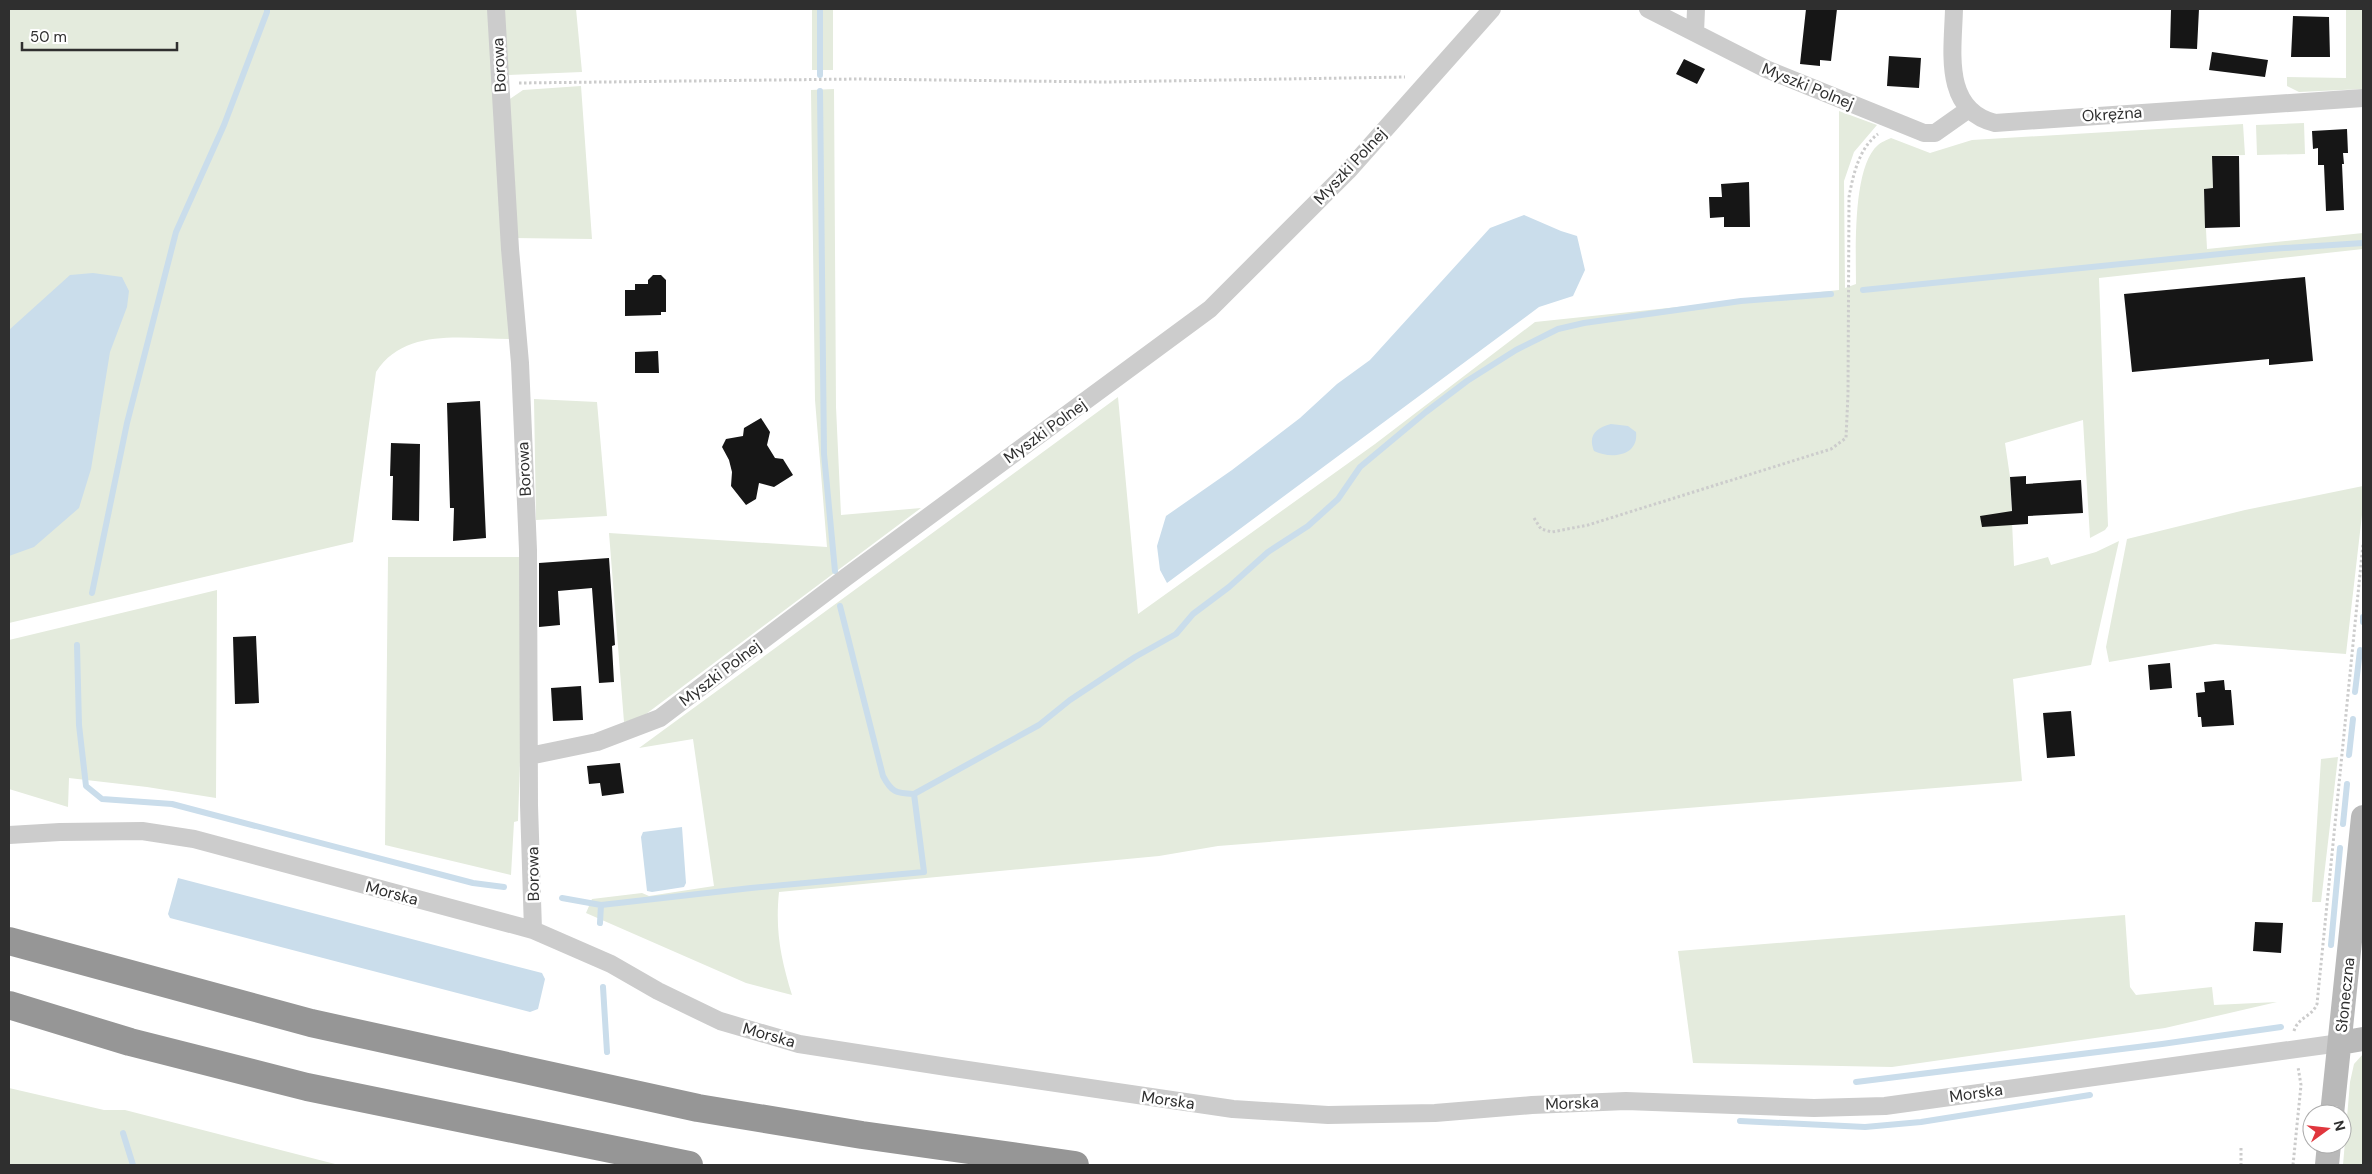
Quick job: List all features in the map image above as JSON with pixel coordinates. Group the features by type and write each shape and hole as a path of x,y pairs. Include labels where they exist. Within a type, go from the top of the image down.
{"highway":[{"path":"9,941 312,1023 698,1108 862,1135 1075,1165"},
{"path":"9,1005 130,1042 307,1087 689,1165"}],"main road":[{"name":"Słoneczna","path":"2333,1104 2363,817"},
{"name":"Morska","path":"2340,1043 2363,1039"}],"street":[{"name":"Borowa","path":"496,9 520,362 528,541 529,756 533,930"},
{"name":"Myszki Polnej","path":"529,756 597,742 660,718 845,578 1187,327 1210,309 1240,280 1334,184 1492,9"},
{"name":"Myszki Polnej","path":"1648,9 1794,82 1930,134 1944,128 1969,109"},
{"path":"1696,9 1696,33"},
{"path":"1954,9 1953,71 1955,86 1969,109"},
{"name":"Okrężna","path":"1969,109 1978,117 1995,122 2363,98"},
{"name":"Morska","path":"9,835 107,831 165,833 194,839 533,930 611,964 672,998 720,1021 799,1044 1109,1092 1233,1109 1365,1114 1435,1113 1532,1105 1626,1101 1814,1108 1885,1106 2340,1043"}],"path":[{"path":"500,83 858,79 1105,82 1431,76"},
{"path":"1534,518 1541,530 1552,532 1588,525 1832,449 1846,438 1849,197 1853,173 1865,150 1874,137 1896,120"},
{"path":"2294,1037 2298,1022 2312,1014 2317,1004 2363,544"},
{"path":"2293,1165 2301,1085 2296,1059"},
{"path":"2241,1148 2241,1165"}],"shaded area":[{"path":"9,9 489,9 510,339 455,338 419,342 403,348 388,358 376,372 353,542 9,623"},
{"path":"504,9 576,9 582,72 507,75"},
{"path":"812,9 833,9 833,70 812,70"},
{"path":"2346,9 2363,9 2363,89 2299,92 2287,86 2287,77 2346,78"},
{"path":"581,86 592,239 513,238 507,101 523,90"},
{"path":"834,89 836,407 841,515 921,508 642,717 624,722 609,533 827,547 815,400 811,90"},
{"path":"1839,111 1877,125 1854,152 1844,181 1845,288 1856,284 1857,211 1864,172 1870,156 1878,145 1891,138 1930,153 1972,140 2243,124 2245,155 2212,156 2213,188 2204,189 2207,249 2363,233 2363,249 2099,278 2108,526 2105,530 2090,538 2083,420 2005,443 2010,477 2014,566 2048,557 2051,565 2096,552 2119,541 2091,665 2013,679 2022,781 1218,846 1159,856 779,892 778,932 792,995 746,983 586,913 592,899 642,893 649,896 714,886 693,739 639,748 1118,397 1138,614 1375,444 1535,322 1839,290"},
{"path":"2304,123 2305,154 2257,155 2256,125"},
{"path":"534,399 597,402 607,516 536,520"},
{"path":"2363,486 2363,506 2346,654 2215,644 2109,662 2106,647 2127,539 2245,510"},
{"path":"388,557 520,557 523,672 518,821 514,822 511,875 385,845"},
{"path":"217,590 216,798 147,787 69,778 68,807 9,789 9,640"},
{"path":"2338,757 2321,902 2312,902 2321,759"},
{"path":"2125,915 2130,987 2136,995 2212,987 2214,1005 2277,1002 2165,1028 1892,1067 1693,1063 1678,951"},
{"path":"2363,1054 2363,1165 2343,1165 2344,1154 2352,1154 2352,1104 2348,1104 2354,1064"},
{"path":"9,1088 104,1110 125,1110 339,1165 9,1165"}],"water":[{"path":"1524,215 1577,236 1585,270 1573,296 1539,307 1167,583 1160,570 1157,546 1166,516 1232,470 1300,418 1337,384 1370,360 1490,228"},
{"path":"93,273 122,277 129,291 127,307 110,352 91,469 79,508 34,547 9,556 9,330 70,275"},
{"path":"1611,424 1628,426 1636,432 1636,440 1633,447 1622,454 1601,454 1594,451 1592,446 1594,433"},
{"path":"682,827 686,883 684,887 652,892 647,891 641,837 643,832"},
{"path":"178,878 542,973 545,979 538,1009 530,1012 170,918 168,914"}],"building":[{"path":"1806,9 1837,9 1831,61 1820,60 1820,66 1800,64"},
{"path":"2171,9 2199,9 2197,49 2170,48"},
{"path":"2293,16 2329,17 2330,57 2291,57"},
{"path":"2212,52 2268,60 2265,77 2209,70"},
{"path":"1889,56 1921,58 1919,88 1887,86"},
{"path":"1684,59 1705,69 1697,84 1676,74"},
{"path":"2347,129 2348,153 2343,153 2344,164 2342,164 2344,210 2326,211 2324,165 2318,165 2318,148 2313,149 2312,131"},
{"path":"2212,156 2239,156 2240,227 2205,228 2204,189 2213,188"},
{"path":"1749,182 1750,227 1724,227 1724,217 1710,218 1709,197 1722,197 1721,184"},
{"path":"653,275 661,275 666,280 666,312 661,312 661,315 625,316 625,290 635,290 635,284 648,284 648,280"},
{"path":"2305,277 2313,361 2269,365 2269,359 2132,372 2124,294"},
{"path":"658,351 659,373 635,373 635,352"},
{"path":"480,401 486,538 453,541 454,508 450,508 447,403"},
{"path":"761,418 770,432 767,445 775,458 783,459 793,475 774,487 759,483 756,499 746,505 731,486 732,472 729,460 722,447 726,439 743,436 744,428"},
{"path":"391,443 420,444 419,521 392,520 393,476 390,476"},
{"path":"2026,476 2026,484 2081,480 2083,513 2028,516 2028,524 1982,527 1980,516 2012,511 2010,477"},
{"path":"609,558 615,645 612,646 614,682 599,683 592,588 558,591 560,625 539,627 539,563"},
{"path":"256,636 259,703 235,704 233,637"},
{"path":"2170,663 2172,688 2150,690 2148,665"},
{"path":"2224,680 2225,690 2231,690 2234,725 2202,727 2201,717 2198,717 2196,693 2205,692 2204,682"},
{"path":"581,686 583,720 553,721 551,688"},
{"path":"2071,711 2075,756 2047,758 2043,713"},
{"path":"620,763 624,793 602,796 600,783 589,784 587,766"},
{"path":"2255,922 2283,923 2281,953 2253,951"}],"waterway":[{"path":"92,593 127,423 176,232 224,125 267,9"},
{"path":"820,9 820,75"},
{"path":"820,91 824,454 835,571"},
{"path":"1863,290 2270,249 2363,243"},
{"path":"840,606 883,776 889,786 895,791 914,794 1039,725 1070,700 1135,657 1176,634 1193,614 1229,587 1268,552 1308,526 1338,499 1360,467 1426,412 1467,381 1516,350 1558,329 1584,323 1741,301 1831,294"},
{"path":"2363,617 2363,622"},
{"path":"77,645 79,725 86,786 102,799 172,804 473,883 504,887"},
{"path":"2355,692 2360,650"},
{"path":"2349,755 2353,719"},
{"path":"2343,824 2347,784"},
{"path":"600,923 601,905 751,888 924,872 914,794"},
{"path":"2331,945 2340,848"},
{"path":"562,898 601,905"},
{"path":"603,987 607,1052"},
{"path":"1856,1082 2162,1044 2281,1027"},
{"path":"1740,1121 1865,1127 1921,1122 2090,1095"},
{"path":"123,1133 133,1165"}]}
